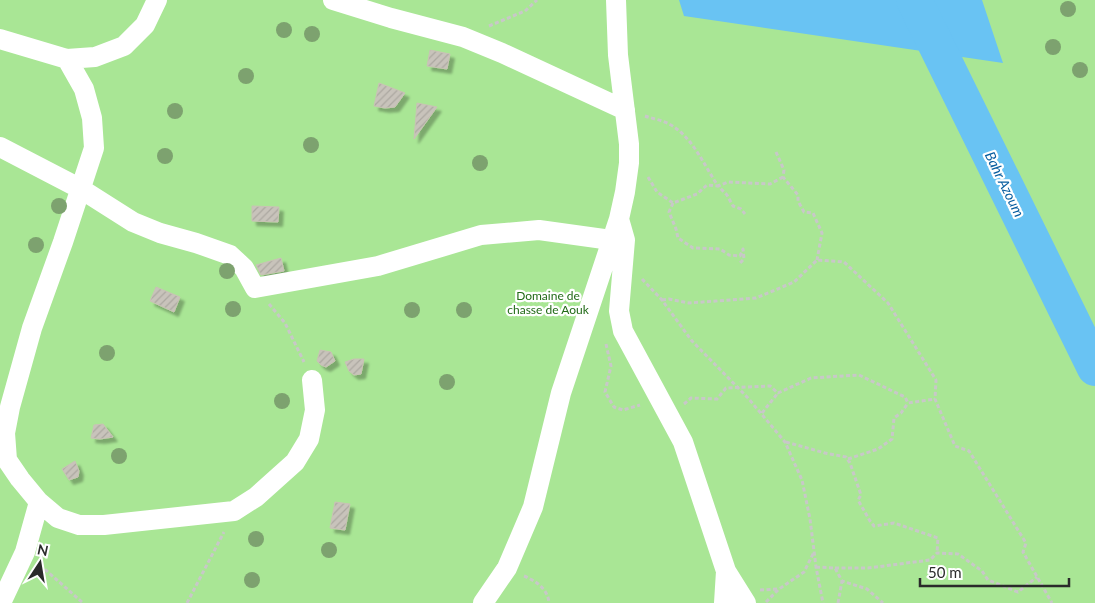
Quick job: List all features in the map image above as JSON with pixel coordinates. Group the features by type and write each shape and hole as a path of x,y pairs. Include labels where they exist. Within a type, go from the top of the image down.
{"street":[{"path":"0,39 67,59 94,56 124,46 145,25 156,0"},
{"path":"333,0 463,37 502,52 625,110"},
{"path":"483,603 507,568 533,507 561,393 619,220 629,163 629,144 618,55 616,0"},
{"path":"67,59 84,89 92,118 94,148 32,328 10,407 5,433 8,460 39,502 58,518 79,525 104,525 234,511 256,497 295,462 309,439 315,410 312,380"},
{"path":"0,147 81,189 133,222 230,256 244,268 255,288 378,266 481,235 539,230 611,240"},
{"path":"619,220 625,240 620,311 623,331 682,442 726,571 746,603"},
{"path":"1,603 24,552 39,502"},
{"path":"724,603 726,571"}],"path":[{"path":"463,37 525,11 536,0"},
{"path":"625,110 670,124 680,132 702,158 718,186 727,195 733,206 741,209 745,214"},
{"path":"662,300 669,299 689,303 756,298 794,282 817,260 822,234 814,213 804,212 798,201 798,195 784,177 784,170 776,152"},
{"path":"645,174 657,192 673,203"},
{"path":"740,263 744,259 743,249 740,256 729,256 720,248 693,248 678,238 669,212 673,203 698,194 707,185 718,186 728,182 770,184 784,177"},
{"path":"624,257 662,300 692,341 762,413 785,442 802,480 823,603"},
{"path":"817,260 844,262 888,303 936,380 935,399 955,446 969,451 1026,543 1023,552 1052,603"},
{"path":"255,288 285,323 312,380"},
{"path":"623,331 605,342 611,366 605,392 614,407 623,410 659,399 683,405 691,398 717,398 726,388 737,386 770,386 778,393"},
{"path":"762,413 778,393 811,378 859,375 906,397 908,403"},
{"path":"848,459 878,449 892,439 894,418 901,413 908,403 935,399"},
{"path":"785,442 846,457 861,496 858,500 874,526 894,523 938,538 937,553 930,560 868,568 816,568"},
{"path":"187,603 234,511"},
{"path":"24,552 83,603"},
{"path":"764,603 804,572 815,552"},
{"path":"937,553 958,554 982,571 988,580 1018,592 1038,577"},
{"path":"507,568 537,581 549,598 549,603"},
{"path":"835,568 842,581 838,603"},
{"path":"842,581 867,590 883,603"}],"green space":[{"name":"Domaine de chasse de Aouk","path":"0,0 1095,0 1095,603 0,603"}],"water":[{"path":"679,0 982,0 1003,63 684,16"}],"building":[{"path":"430,50 450,54 447,69 427,66"},
{"path":"379,83 405,93 395,107 374,106"},
{"path":"417,103 437,107 414,139"},
{"path":"252,206 279,207 278,222 252,221"},
{"path":"281,258 284,271 261,275 256,265"},
{"path":"156,287 180,297 174,312 150,301"},
{"path":"320,350 331,352 335,361 326,367 321,365 317,361"},
{"path":"354,359 364,359 361,374 354,375 349,371 345,362"},
{"path":"103,424 113,437 91,438 94,425"},
{"path":"75,461 79,471 78,477 69,480 62,469"},
{"path":"335,502 350,504 345,530 330,528"}],"waterway":[{"name":"Bahr Azoum","path":"914,0 1095,368"}]}
